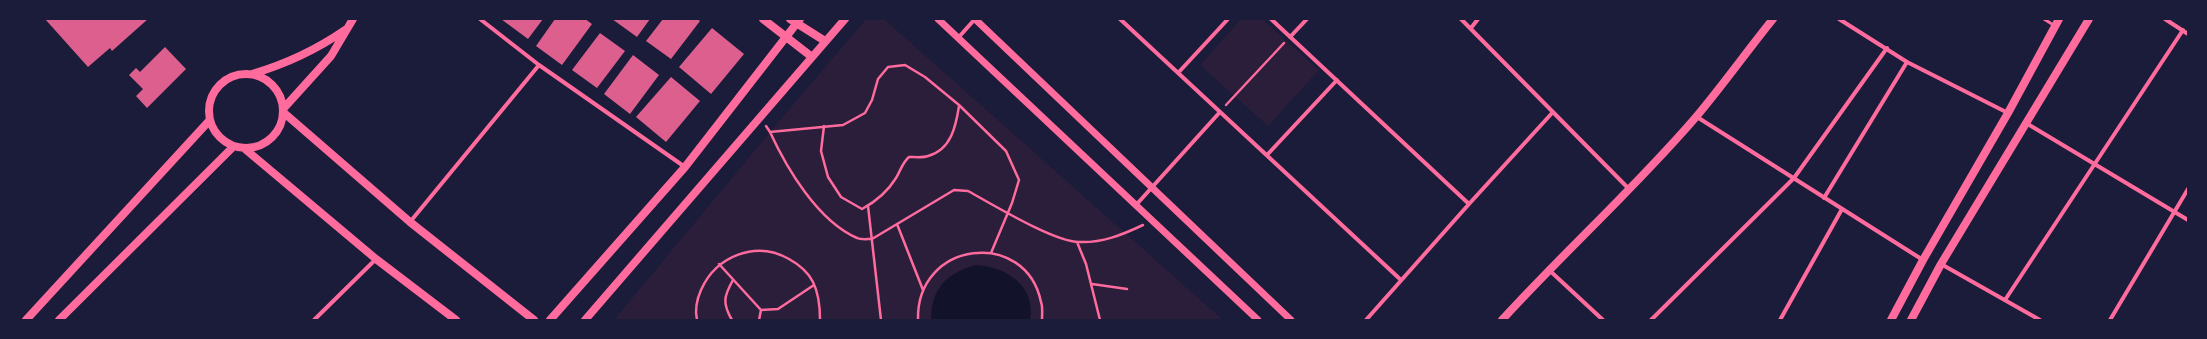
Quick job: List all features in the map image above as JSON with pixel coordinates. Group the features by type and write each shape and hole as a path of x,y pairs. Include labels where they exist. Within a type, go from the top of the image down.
{"main road":[{"path":"283,111 331,56 345,29 353,19"},
{"path":"763,19 812,57"},
{"path":"585,320 845,19"},
{"path":"1502,320 1548,269 1629,190 1696,116 1773,19"},
{"path":"1911,320 1941,264 2025,122 2089,19"},
{"path":"550,320 685,167 787,37 795,21 825,42"},
{"path":"1892,320 1923,260 2008,113 2057,22"},
{"path":"252,74 298,58 328,41 345,29"},
{"path":"240,74 252,74 264,78 274,86 280,96 283,111 281,124 275,134 267,142 256,147 245,149 233,147 222,141 214,132 209,121 208,108 211,96 218,86 228,78 240,74"},
{"path":"283,111 410,222 534,320"},
{"path":"26,320 209,121"},
{"path":"59,320 233,147"},
{"path":"245,149 376,259 456,320"}],"street":[{"path":"480,19 539,65 685,167"},
{"path":"938,19 1258,320"},
{"path":"958,38 975,19 1288,319"},
{"path":"1120,19 1401,280"},
{"path":"1178,73 1228,19"},
{"path":"1271,19 1469,204"},
{"path":"1290,37 1307,19"},
{"path":"1461,19 1629,190"},
{"path":"1470,28 1478,19"},
{"path":"1839,19 1907,62 2008,113"},
{"path":"2165,19 2188,34"},
{"path":"2005,300 2183,30"},
{"path":"1651,320 1794,178 1887,48"},
{"path":"1824,198 1907,62"},
{"path":"410,222 539,65"},
{"path":"1267,155 1337,80"},
{"path":"1136,205 1220,112"},
{"path":"1366,320 1553,112"},
{"path":"1696,116 1923,260"},
{"path":"2025,122 2094,165 2188,220"},
{"path":"2110,320 2188,189"},
{"path":"1780,320 1842,209"},
{"path":"314,320 376,259"},
{"path":"1941,264 2040,320"},
{"path":"1548,269 1603,320"}],"lane":[{"path":"2044,19 2057,22"}],"path":[{"path":"1220,112 1290,37"},
{"path":"770,132 843,125 865,113 872,100 878,79 888,67 906,66 925,77 959,105 1006,151 1019,180 991,253"},
{"path":"824,126 820,152 828,176 841,196 862,210 875,203 896,178 903,163 909,157 928,156 945,146 955,130 959,105"},
{"path":"759,118 770,132 808,196 831,221 858,239 872,239 954,190 968,191 1046,232 1077,242 1102,241 1126,234 1152,220"},
{"path":"868,206 881,320"},
{"path":"897,224 923,291"},
{"path":"1077,242 1092,284 1100,320"},
{"path":"697,320 698,298 706,279 719,264 738,254 759,250 780,253 798,264 814,285 820,300 820,320"},
{"path":"918,320 920,299 923,291 928,281 941,266 959,255 980,252 1001,255 1020,266 1034,282 1042,302 1042,320"},
{"path":"719,264 761,310"},
{"path":"732,320 726,311 725,295 733,280"},
{"path":"1092,284 1127,289"},
{"path":"761,310 778,309 814,285"},
{"path":"759,320 761,310"}],"shaded area":[{"path":"866,19 884,19 1223,320 614,320"},
{"path":"1241,19 1262,19 1319,70 1268,126 1200,65"},
{"path":"976,265 998,270 1008,274 1016,280 1028,297 1031,308 1030,320 931,320 934,299 943,284 949,277 957,272"}],"building":[{"path":"45,19 148,19 112,51 110,48 88,67"},
{"path":"501,19 543,19 528,39"},
{"path":"555,19 585,19 592,24 562,65 536,46"},
{"path":"612,19 650,19 637,37"},
{"path":"663,19 697,19 700,21 671,59 646,41"},
{"path":"712,28 744,54 711,94 679,67"},
{"path":"600,33 625,51 597,88 572,70"},
{"path":"165,47 186,69 147,108 136,96 143,89 129,75 136,68 140,72"},
{"path":"633,55 659,75 630,114 604,94"},
{"path":"671,77 700,101 666,142 636,117"}]}
